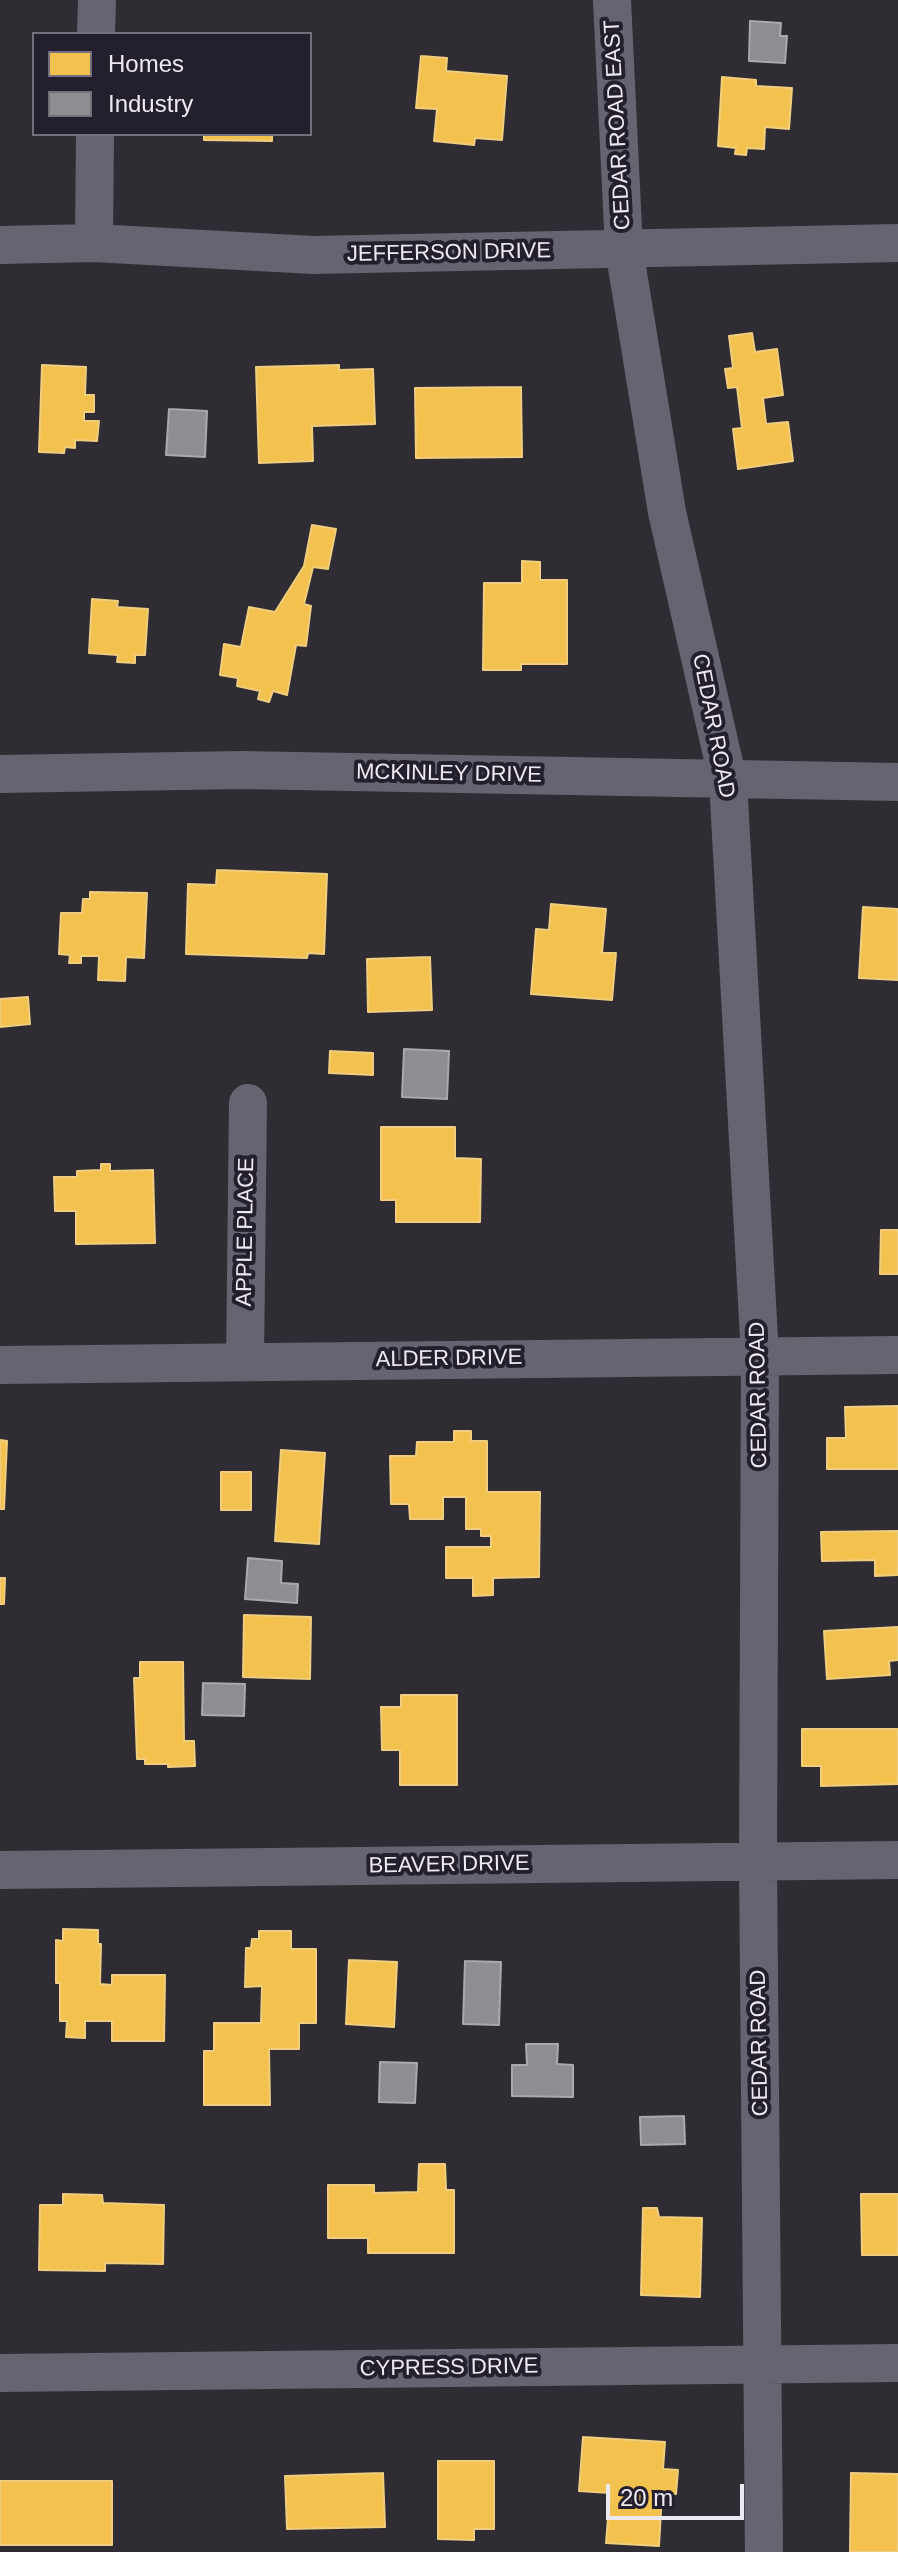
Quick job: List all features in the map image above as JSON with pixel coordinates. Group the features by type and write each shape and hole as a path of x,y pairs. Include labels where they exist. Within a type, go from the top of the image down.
{"street":[{"path":"96,32 97,0"},
{"name":"CEDAR ROAD EAST","path":"612,0 624,249"},
{"path":"94,243 95,136"},
{"name":"JEFFERSON DRIVE","path":"0,245 94,243 313,255 898,243"},
{"name":"CEDAR ROAD","path":"624,249 667,512 728,781 760,1356 758,1862 764,2552"},
{"name":"MCKINLEY DRIVE","path":"0,774 241,770 898,782"},
{"name":"APPLE PLACE","path":"245,1362 248,1103"},
{"name":"ALDER DRIVE","path":"0,1365 898,1355"},
{"name":"BEAVER DRIVE","path":"0,1870 898,1860"},
{"name":"CYPRESS DRIVE","path":"0,2373 898,2363"}],"building: Homes":[{"path":"421,56 447,58 446,71 507,76 502,140 475,138 474,145 434,141 437,109 416,108"},
{"path":"722,77 756,80 756,86 792,88 789,129 765,127 764,149 747,148 746,155 735,154 736,148 718,146"},
{"path":"204,136 272,136 272,141 204,140"},
{"path":"752,333 755,352 777,349 783,395 763,398 766,424 788,422 793,461 738,469 733,429 742,428 737,387 728,388 725,369 733,368 729,336"},
{"path":"42,365 86,367 85,395 94,395 94,412 84,412 84,421 99,421 97,441 75,440 75,448 65,447 64,453 39,452"},
{"path":"339,365 339,370 373,369 375,424 312,426 313,461 259,463 256,367"},
{"path":"521,387 522,457 416,458 415,388"},
{"path":"312,525 336,529 328,569 313,567 304,604 311,606 306,646 296,645 287,695 273,691 269,702 258,699 260,691 237,686 238,678 220,675 224,644 241,647 249,607 275,612 304,566"},
{"path":"522,561 540,562 540,580 567,580 567,664 521,664 521,670 483,670 484,583 522,583"},
{"path":"92,599 118,601 117,607 148,609 145,655 135,655 135,663 117,662 118,655 89,653"},
{"path":"217,870 327,874 324,954 308,953 307,958 186,954 188,884 216,885"},
{"path":"90,892 147,893 144,958 126,957 125,981 98,980 99,956 81,956 81,963 69,963 70,955 59,954 61,913 82,913 83,899 90,899"},
{"path":"551,904 606,909 602,953 616,953 612,1000 531,994 536,929 549,930"},
{"path":"863,907 898,909 898,980 859,978"},
{"path":"430,957 432,1010 368,1012 367,959"},
{"path":"28,997 30,1024 0,1027 0,999"},
{"path":"330,1051 373,1053 373,1075 329,1073"},
{"path":"381,1127 455,1127 455,1158 481,1159 480,1222 396,1222 396,1200 381,1200"},
{"path":"101,1164 110,1164 110,1171 153,1170 155,1243 76,1244 76,1211 55,1211 54,1177 77,1177 77,1171 101,1170"},
{"path":"881,1230 898,1230 898,1274 880,1274"},
{"path":"898,1406 898,1469 827,1469 827,1438 846,1438 845,1407"},
{"path":"454,1431 471,1431 471,1441 487,1441 487,1492 540,1492 539,1577 493,1578 493,1595 473,1596 473,1578 446,1578 446,1547 491,1547 491,1536 481,1536 481,1529 466,1529 466,1497 443,1497 443,1519 410,1519 409,1504 391,1504 390,1456 416,1456 417,1442 454,1442"},
{"path":"0,1440 7,1441 4,1509 0,1509"},
{"path":"281,1450 325,1453 319,1544 275,1541"},
{"path":"221,1472 251,1472 251,1510 221,1510"},
{"path":"898,1531 898,1575 875,1576 875,1560 822,1561 821,1532"},
{"path":"0,1578 5,1578 4,1604 0,1604"},
{"path":"244,1615 311,1617 310,1679 243,1677"},
{"path":"898,1627 898,1660 889,1661 890,1675 827,1679 824,1631"},
{"path":"140,1662 183,1662 184,1741 194,1741 195,1766 168,1767 168,1764 145,1764 145,1759 137,1759 134,1678 140,1678"},
{"path":"401,1695 457,1695 457,1785 400,1785 400,1750 382,1750 381,1707 401,1707"},
{"path":"802,1729 898,1729 898,1784 821,1786 821,1766 802,1766"},
{"path":"63,1929 98,1930 98,1944 101,1944 100,1984 112,1985 112,1975 165,1975 164,2041 112,2041 112,2021 85,2021 85,2038 66,2037 67,2021 60,2021 60,1983 56,1983 56,1940 63,1941"},
{"path":"259,1931 291,1931 291,1949 316,1949 316,2023 299,2023 299,2049 269,2049 270,2105 204,2105 204,2051 214,2051 214,2023 261,2023 262,1986 245,1987 246,1948 251,1948 252,1939 259,1939"},
{"path":"349,1960 397,1962 394,2027 346,2024"},
{"path":"419,2164 445,2164 446,2190 454,2190 454,2253 368,2253 368,2238 328,2238 328,2185 374,2185 374,2193 418,2192"},
{"path":"63,2194 102,2195 103,2203 164,2205 163,2264 105,2263 105,2271 39,2270 40,2205 63,2205"},
{"path":"861,2194 898,2194 898,2255 862,2255"},
{"path":"643,2208 657,2208 659,2217 702,2218 700,2297 641,2295"},
{"path":"583,2437 665,2442 663,2469 678,2470 676,2494 662,2493 659,2546 606,2543 610,2493 579,2491"},
{"path":"438,2461 494,2461 494,2529 474,2529 474,2540 438,2539"},
{"path":"383,2473 385,2527 287,2529 285,2476"},
{"path":"851,2473 898,2474 898,2552 850,2552"},
{"path":"0,2481 112,2481 112,2545 0,2545"}],"building: Industry":[{"path":"750,21 781,23 780,36 787,36 785,63 749,61"},
{"path":"169,409 207,411 205,457 166,455"},
{"path":"404,1049 449,1051 447,1099 402,1097"},
{"path":"248,1558 282,1561 281,1583 298,1584 297,1603 245,1599"},
{"path":"203,1683 245,1684 244,1716 202,1715"},
{"path":"465,1961 501,1962 499,2025 463,2024"},
{"path":"526,2044 558,2044 557,2064 573,2065 573,2097 512,2096 512,2065 527,2065"},
{"path":"380,2062 417,2063 415,2103 379,2102"},
{"path":"684,2116 685,2144 641,2145 640,2117"}]}
